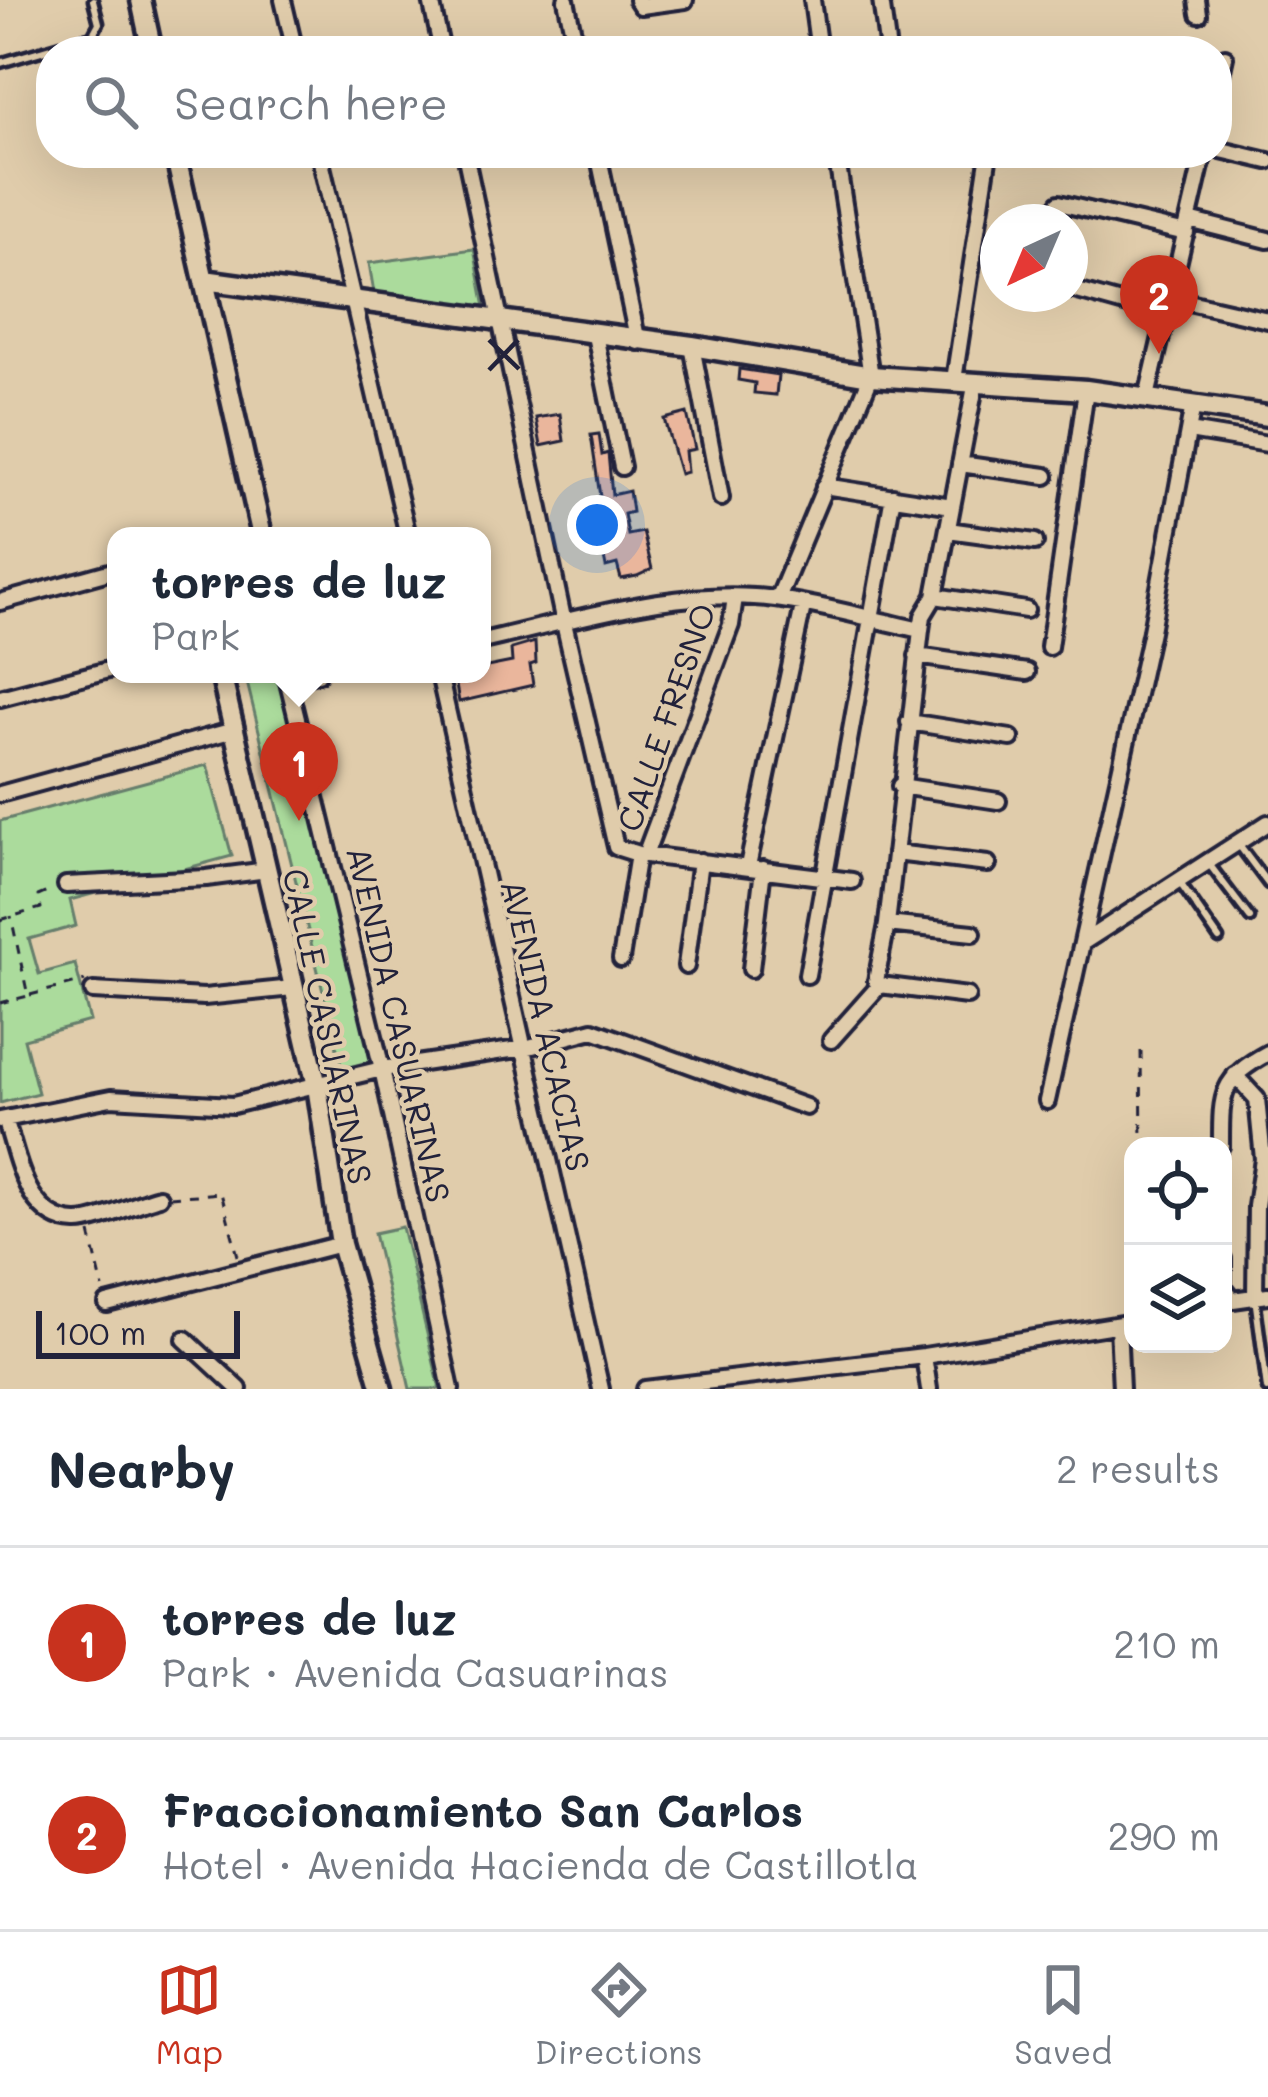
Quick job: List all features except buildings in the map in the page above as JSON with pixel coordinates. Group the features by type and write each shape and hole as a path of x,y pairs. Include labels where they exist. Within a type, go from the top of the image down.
{"street":[{"path":"141,0 149,36"},
{"path":"283,0 291,36"},
{"path":"430,0 438,36"},
{"path":"566,0 574,36"},
{"path":"638,2 685,0"},
{"path":"812,0 817,36"},
{"path":"881,0 886,36"},
{"path":"1232,153 1268,161"},
{"path":"179,168 260,527"},
{"path":"324,168 406,527"},
{"path":"468,168 616,848 852,881"},
{"path":"601,168 638,342"},
{"path":"778,599 871,376 838,168"},
{"path":"954,380 987,168"},
{"path":"1147,397 1200,168"},
{"path":"1059,203 1268,240"},
{"path":"204,280 692,346 871,376 1087,389 1268,416"},
{"path":"1088,295 1168,316"},
{"path":"1172,298 1268,320"},
{"path":"595,335 622,467"},
{"path":"692,346 721,498"},
{"path":"968,996 876,981 887,924 923,616 934,596 976,381"},
{"path":"1048,647 1087,389"},
{"path":"1047,1101 1153,615 1193,405"},
{"path":"1190,431 1268,443"},
{"path":"960,464 1046,476"},
{"path":"824,486 952,506"},
{"path":"808,975 892,496"},
{"path":"948,530 1035,542"},
{"path":"0,602 107,572"},
{"path":"934,596 1026,610"},
{"path":"491,639 689,598 735,597 778,599 921,631"},
{"name":"CALLE FRESNO","path":"621,959 641,855 731,625 735,597"},
{"path":"751,969 755,867 803,606"},
{"path":"917,656 1027,672"},
{"path":"0,698 107,670"},
{"name":"CALLE CASUARINAS","path":"223,683 317,1086 341,1244 382,1389"},
{"name":"AVENIDA CASUARINAS","path":"287,683 382,1069 451,1389"},
{"name":"AVENIDA ACACIAS","path":"441,683 601,1389"},
{"path":"909,722 1011,738"},
{"path":"0,794 234,730"},
{"path":"900,786 998,801"},
{"path":"1082,943 1268,824"},
{"path":"895,853 988,864"},
{"path":"686,966 700,861"},
{"path":"67,885 266,870"},
{"path":"887,924 973,933"},
{"path":"831,1040 880,985"},
{"path":"93,991 204,997 293,988"},
{"path":"159,1197 77,1222 48,1214 34,1203 2,1120 111,1097 233,1105 382,1069 524,1048 593,1030 806,1107"},
{"path":"1221,1137 1221,1097 1235,1075 1268,1053"},
{"path":"1232,1299 1262,1296 1256,1206 1263,1159 1263,1096 1235,1075"},
{"path":"107,1304 341,1244"},
{"path":"645,1389 924,1357 1124,1323"},
{"path":"185,1339 239,1389"},
{"path":"1121,1389 1124,1340"},
{"path":"924,1357 928,1389"}],"lane":[{"path":"92,36 99,23 93,0"},
{"path":"0,63 36,52"},
{"path":"1238,843 1268,884"},
{"path":"1208,862 1250,918"},
{"path":"1178,880 1219,939"},
{"path":"1262,1296 1267,1389"}],"path":[{"path":"0,920 40,908 38,896 67,885"},
{"path":"11,916 28,996"},
{"path":"0,1003 90,979 93,991"},
{"path":"1141,1052 1142,1137"},
{"path":"159,1197 221,1192 241,1269"},
{"path":"87,1219 107,1304"}],"green space":[{"path":"474,249 486,313 374,293 369,263"},
{"path":"247,683 282,683 375,1060 342,1069"},
{"path":"207,765 232,856 70,900 76,926 29,939 39,974 75,964 90,1021 24,1039 38,1093 0,1103 0,821"},
{"path":"402,1227 440,1389 410,1389 374,1233"}],"place":[{"name":"Fraccionamiento San Carlos","path":"1159,354"},
{"name":"torres de luz","path":"299,821"}]}
